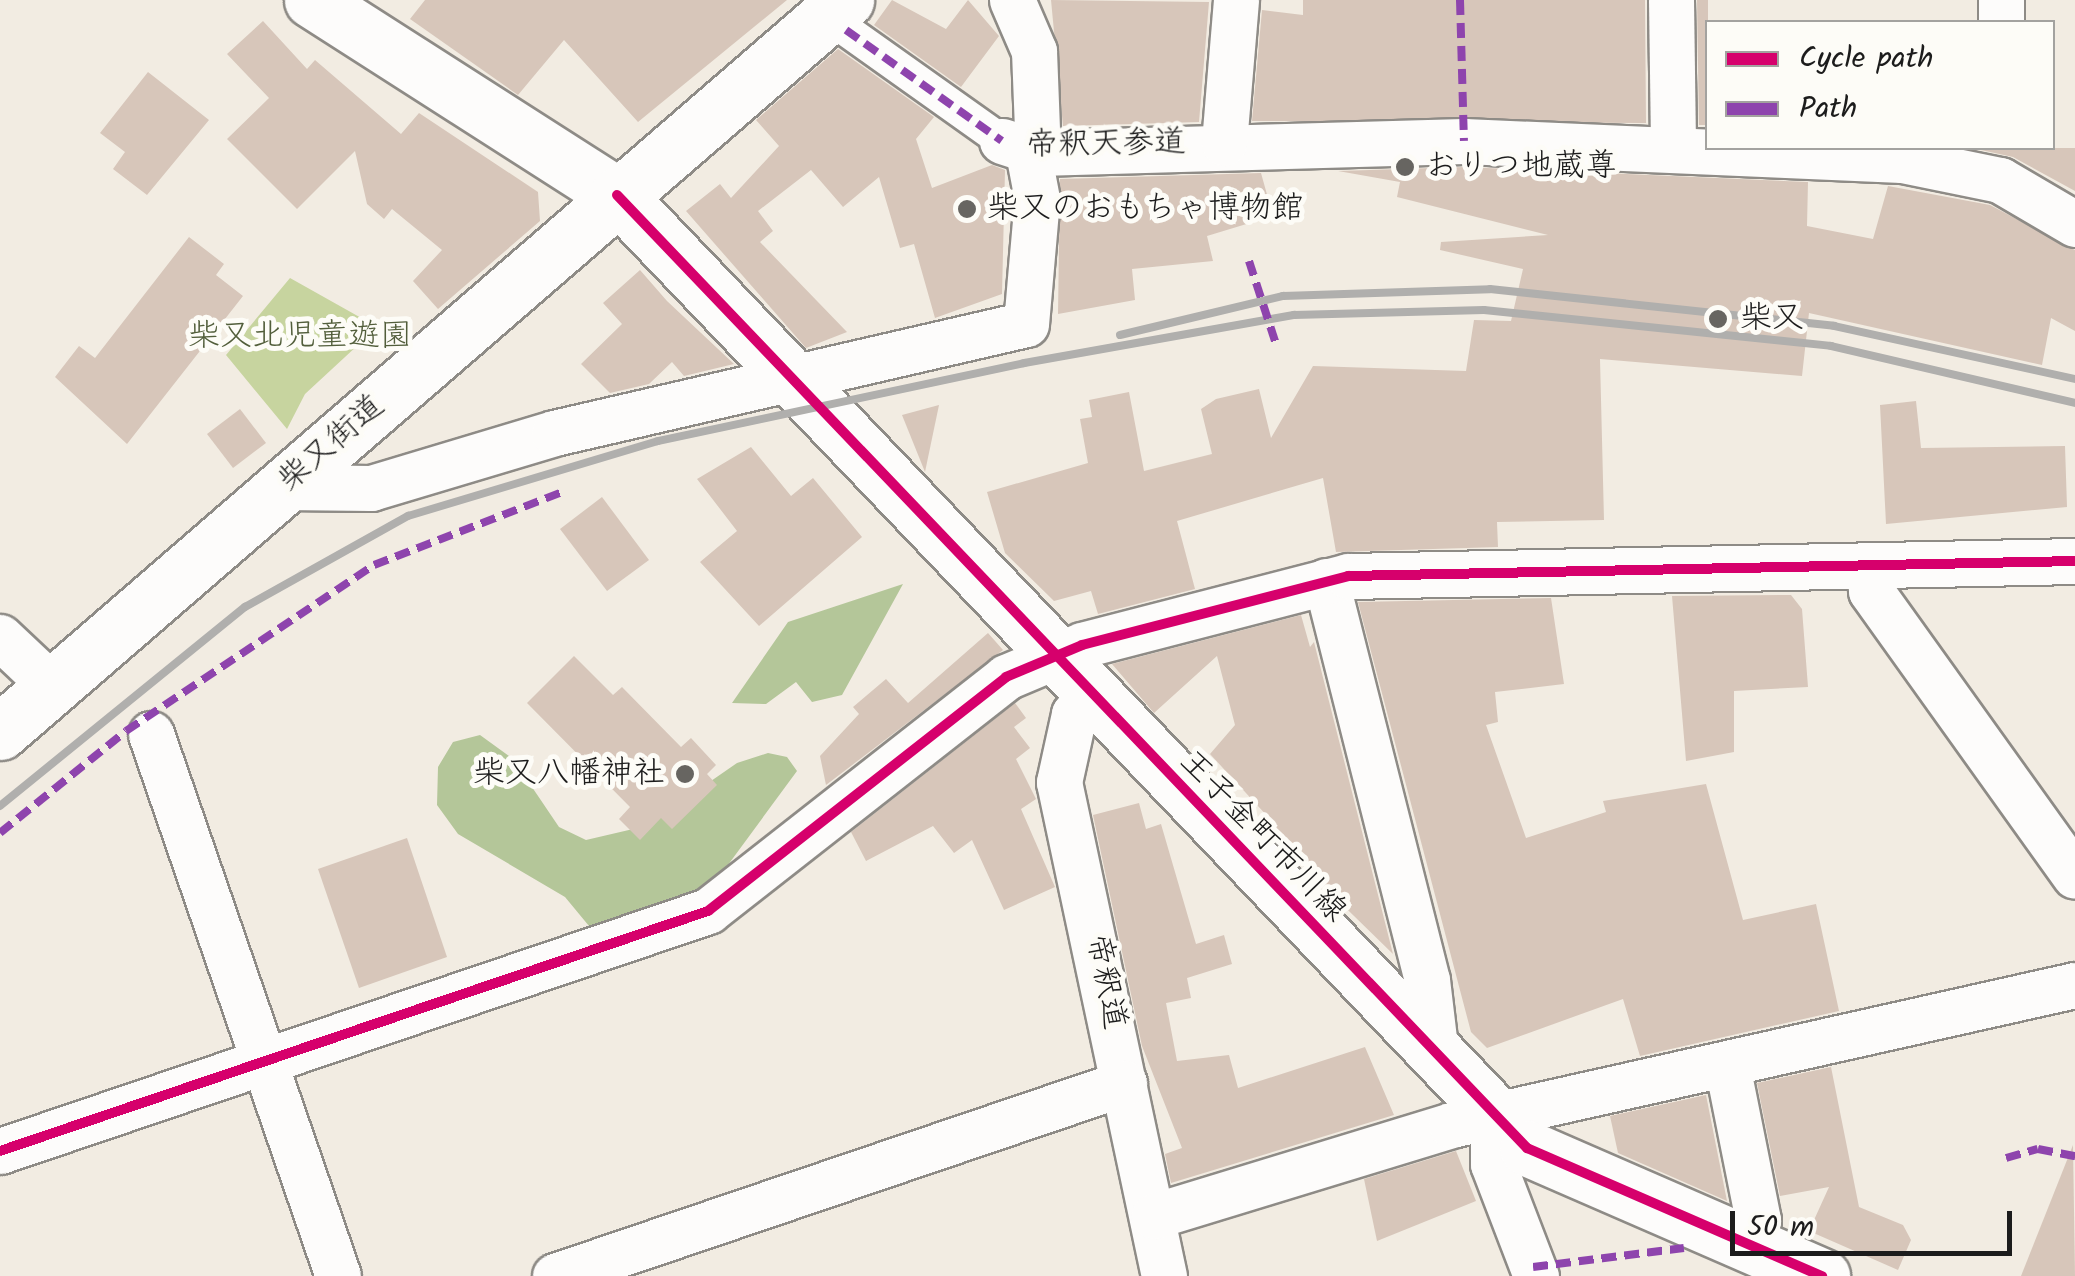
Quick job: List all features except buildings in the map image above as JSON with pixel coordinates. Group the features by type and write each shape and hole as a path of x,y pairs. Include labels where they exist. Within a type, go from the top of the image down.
{"main road":[{"name":"王子金町市川線","path":"312,0 616,195 1493,1116 1564,1169 1791,1265"},
{"name":"柴又街道","path":"0,732 616,195 846,15"}],"street":[{"path":"283,487 371,488 554,433 798,382 1026,324 1037,199 1023,149 1034,51 1012,0"},
{"path":"1224,143 1236,0"},
{"path":"1671,0 1673,146"},
{"name":"帝釈天参道","path":"846,15 1023,149 1224,143 1705,148"},
{"name":"帝釈天参道","path":"1738,150 2000,164 2075,224"},
{"path":"0,1151 708,911 1006,677 1053,656 1326,580 2075,561"},
{"path":"1869,566 1870,591 2075,876"},
{"path":"1326,580 1427,980 1436,1056"},
{"path":"0,638 52,686"},
{"name":"帝釈道","path":"1091,696 1074,714 1060,782 1164,1276"},
{"path":"151,734 338,1276"},
{"path":"1154,1216 1493,1116 2075,985"},
{"path":"1727,1064 1758,1220 1791,1265"},
{"path":"555,1276 1124,1083"},
{"path":"1493,1116 1492,1164 1536,1276"}],"green space":[{"name":"柴又北児童遊園","path":"290,278 388,333 358,345 305,394 287,429 226,355"},
{"path":"903,584 842,695 812,702 796,682 766,704 732,703 788,622"},
{"path":"480,735 513,759 559,827 586,840 646,826 737,763 768,753 787,757 797,771 711,888 589,926 565,897 458,834 437,805 438,767 453,742"}],"railway":[{"path":"1120,335 1283,296 1490,289 1834,326 2075,379"},
{"path":"0,806 245,607 408,516 658,441 1024,363 1294,315 1484,310 1831,346 2075,403"}],"marked path":[{"path":"1460,0 1464,141"},
{"path":"846,30 1002,141"},
{"path":"1249,261 1276,344"},
{"path":"0,833 126,731 374,565 565,491"},
{"path":"2006,1158 2038,1149 2075,1156"},
{"path":"1533,1267 1684,1248"}],"cycle path":[{"path":"617,195 1527,1148 1822,1276"},
{"path":"0,1151 708,911 1006,677 1082,645 1348,576 2075,561"}],"place":[{"name":"おりつ地蔵尊","path":"1405,167"},
{"name":"柴又のおもちゃ博物館","path":"967,209"},
{"name":"柴又","path":"1718,319"},
{"name":"柴又八幡神社","path":"685,774"}]}
